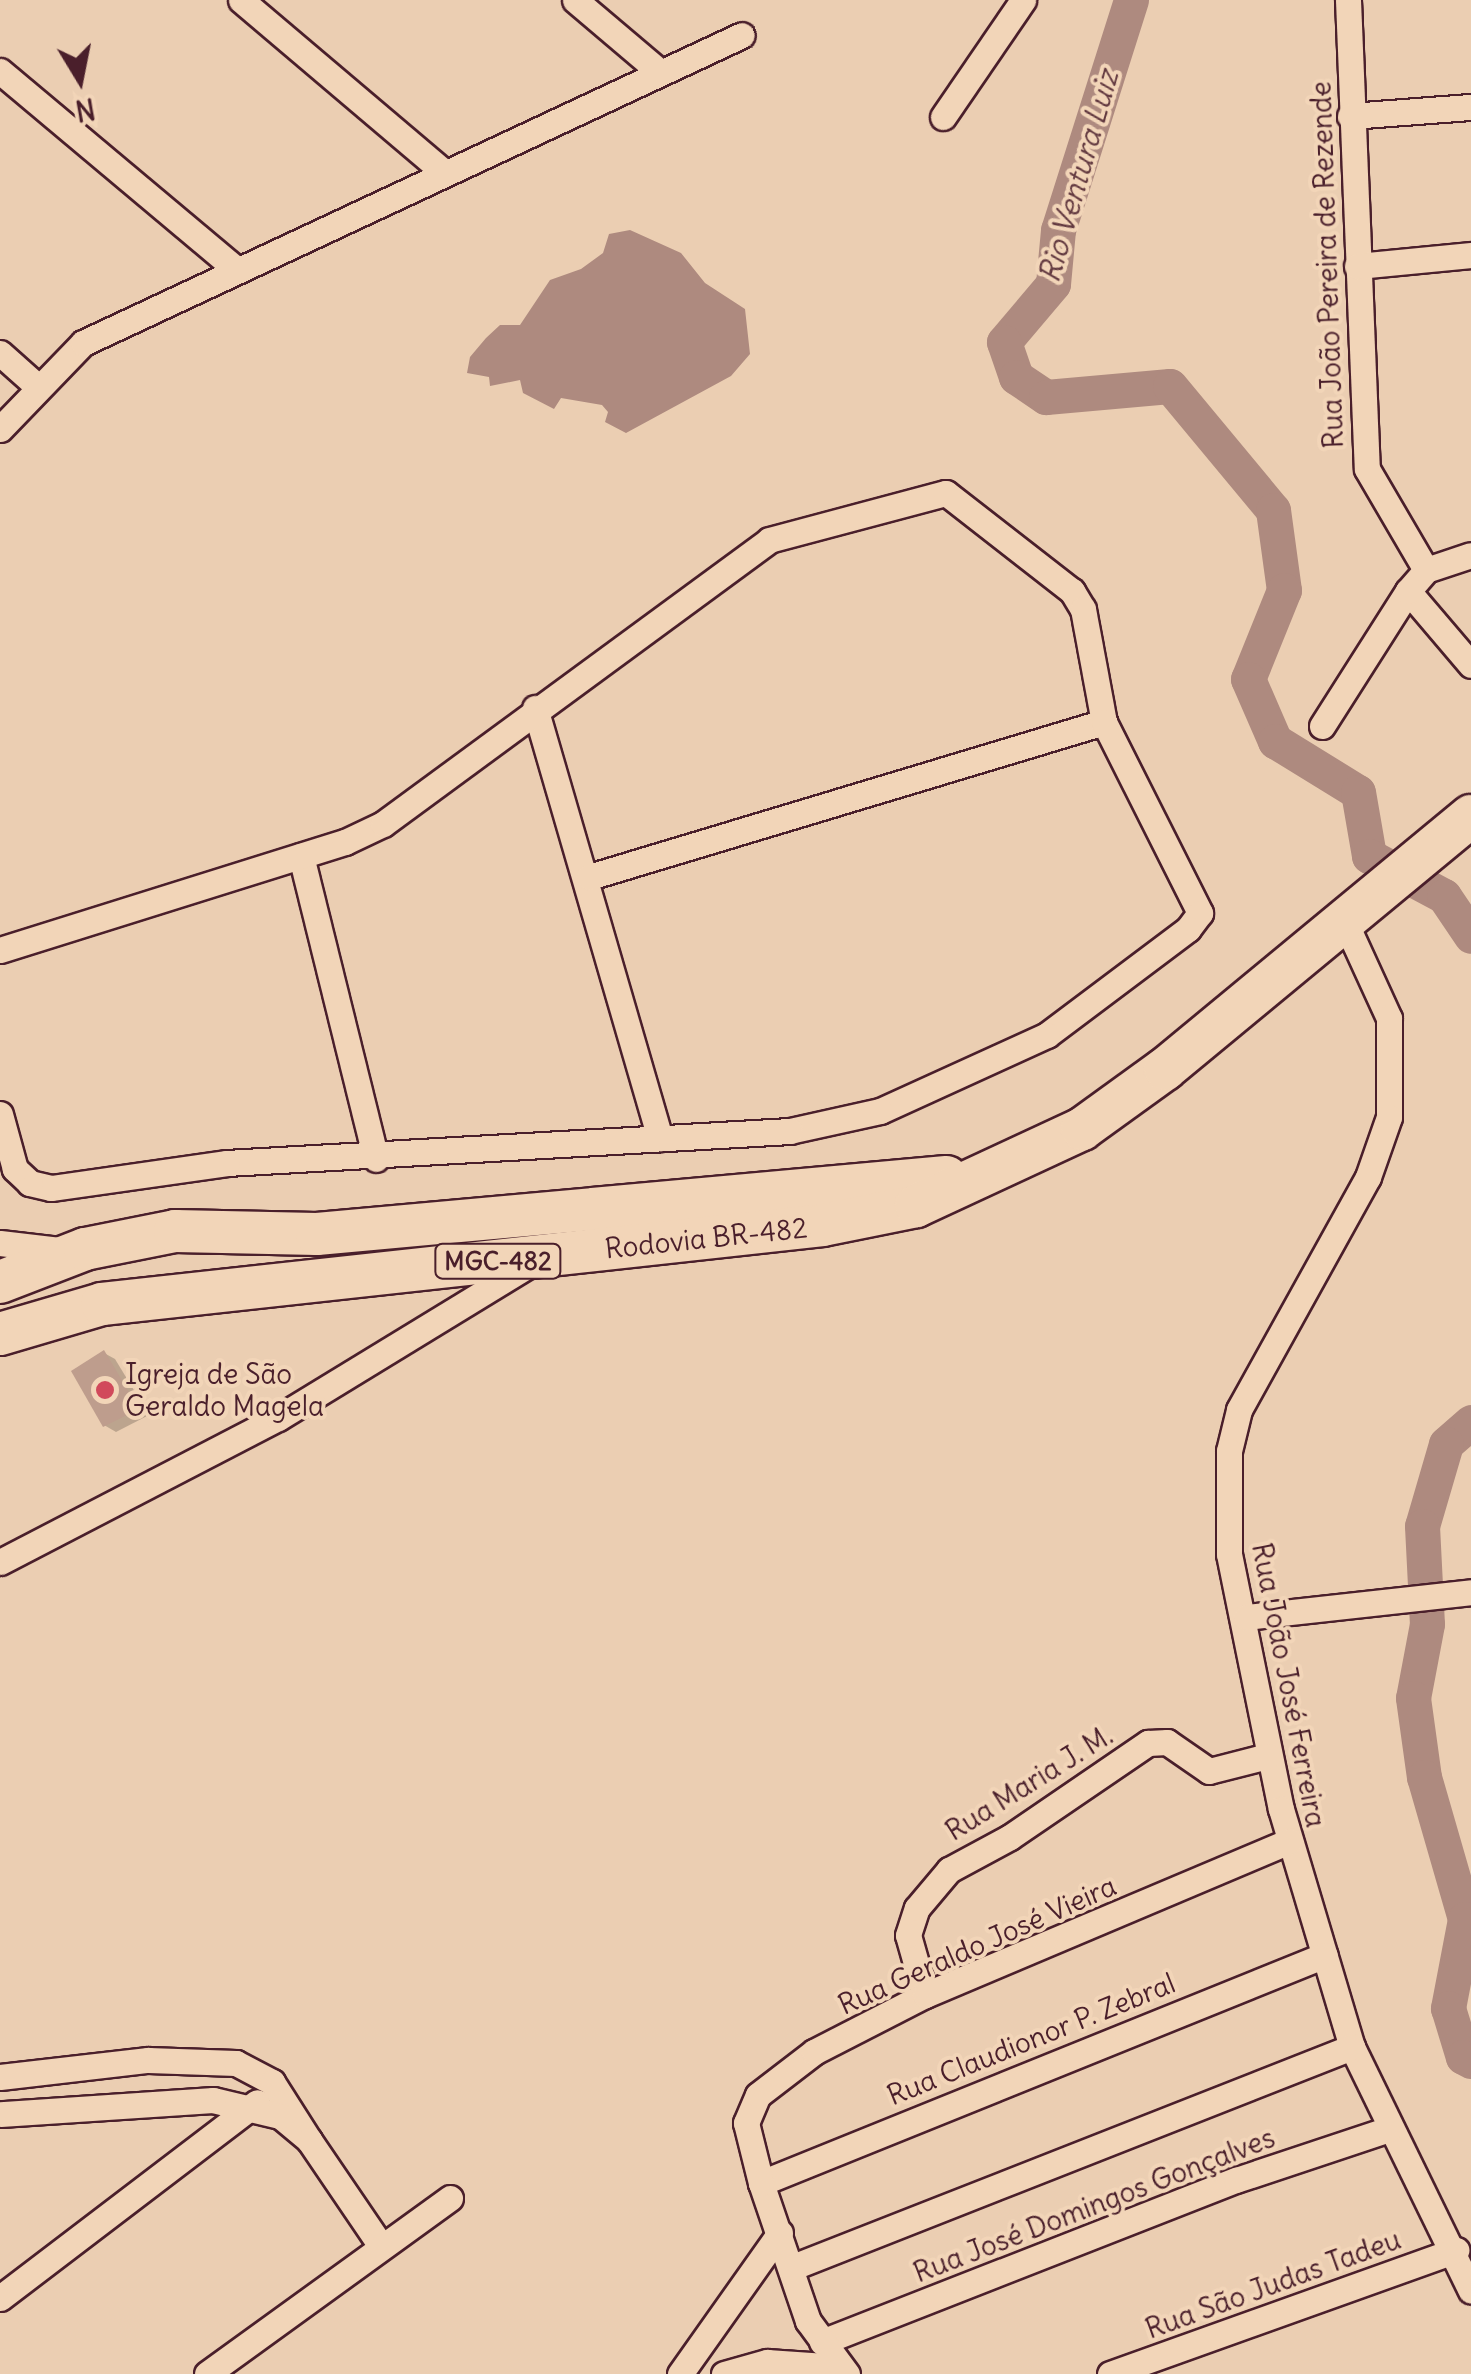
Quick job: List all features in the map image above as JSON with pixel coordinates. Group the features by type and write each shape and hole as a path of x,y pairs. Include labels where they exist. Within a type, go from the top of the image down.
{"highway":[{"name":"MGC-482","path":"1359,910 1458,828"},
{"name":"Rodovia BR-482","path":"3,1328 102,1304 824,1225 916,1206 992,1173 1096,1119 1359,910"},
{"name":"Rodovia BR-482","path":"0,1282 85,1249 175,1231 316,1234 992,1173"}],"street":[{"path":"241,0 444,172"},
{"path":"575,0 660,72"},
{"path":"943,117 1023,0"},
{"name":"Rua João Pereira de Rezende","path":"1348,0 1366,469 1426,570"},
{"path":"0,429 37,386 83,343 235,268 742,35"},
{"path":"0,71 235,268"},
{"path":"1350,116 1471,107"},
{"path":"1357,266 1471,254"},
{"path":"0,354 37,386"},
{"path":"0,950 301,856 382,824 769,540 946,493 1072,591 1082,609 1104,722 1192,889 1200,913 1188,929 1047,1035 954,1083 880,1111 790,1131 150,1170 51,1188 30,1184 16,1169 0,1114"},
{"path":"1322,726 1408,591 1426,570 1471,555"},
{"path":"1408,591 1471,665"},
{"path":"535,708 588,878 660,1138"},
{"path":"588,878 1104,722"},
{"path":"301,856 376,1158"},
{"name":"Rua João José Ferreira","path":"1359,910 1388,1018 1389,1117 1368,1177 1239,1410 1229,1451 1229,1554 1246,1617 1268,1756 1352,2047 1389,2129 1456,2250 1471,2292"},
{"path":"0,1243 85,1249"},
{"path":"0,1562 278,1418 543,1257"},
{"path":"1246,1617 1393,1597 1471,1592"},
{"name":"Rua Maria J. M.","path":"925,1994 908,1935 917,1908 949,1870 1010,1837 1148,1743 1167,1742 1209,1771 1268,1756"},
{"name":"Rua Geraldo José Vieira","path":"843,2370 808,2321 762,2183 746,2122 758,2095 814,2052 925,1994 1290,1842"},
{"name":"Rua Claudionor P. Zebral","path":"762,2183 1325,1955"},
{"path":"792,2267 1352,2047"},
{"path":"0,2076 76,2064 208,2059 236,2064 272,2082 380,2243"},
{"path":"0,2298 254,2107 272,2082"},
{"path":"0,2114 174,2101 254,2107 280,2116 309,2140"},
{"name":"Rua José Domingos Gonçalves","path":"822,2342 1236,2180 1389,2129"},
{"path":"207,2374 380,2243 450,2198"},
{"path":"680,2374 780,2233"},
{"name":"Rua São Judas Tadeu","path":"1110,2374 1456,2250"},
{"path":"724,2374 767,2362 843,2370"}],"shaded area":[{"path":"630,230 681,253 705,283 745,309 750,354 731,376 626,433 605,422 608,412 602,405 561,398 554,409 523,393 520,380 490,386 489,377 467,373 470,357 486,338 500,325 520,325 550,280 581,269 603,253 609,234"}],"building":[{"name":"Igreja de São Geraldo Magela","path":"104,1350 139,1409 103,1427 71,1371"}],"waterway":[{"name":"Rio Ventura Luiz","path":"1131,0 1058,230 1053,284 1004,342 1016,377 1046,397 1170,386 1273,510 1284,590 1248,679 1275,741 1358,792 1369,856 1444,896 1471,936"},
{"name":"Rio Ventura Luiz","path":"1471,1422 1446,1444 1422,1526 1427,1624 1413,1698 1424,1777 1465,1919 1448,2008 1463,2057 1471,2061"}],"place":[{"name":"Igreja de São Geraldo Magela","path":"105,1390"}]}
